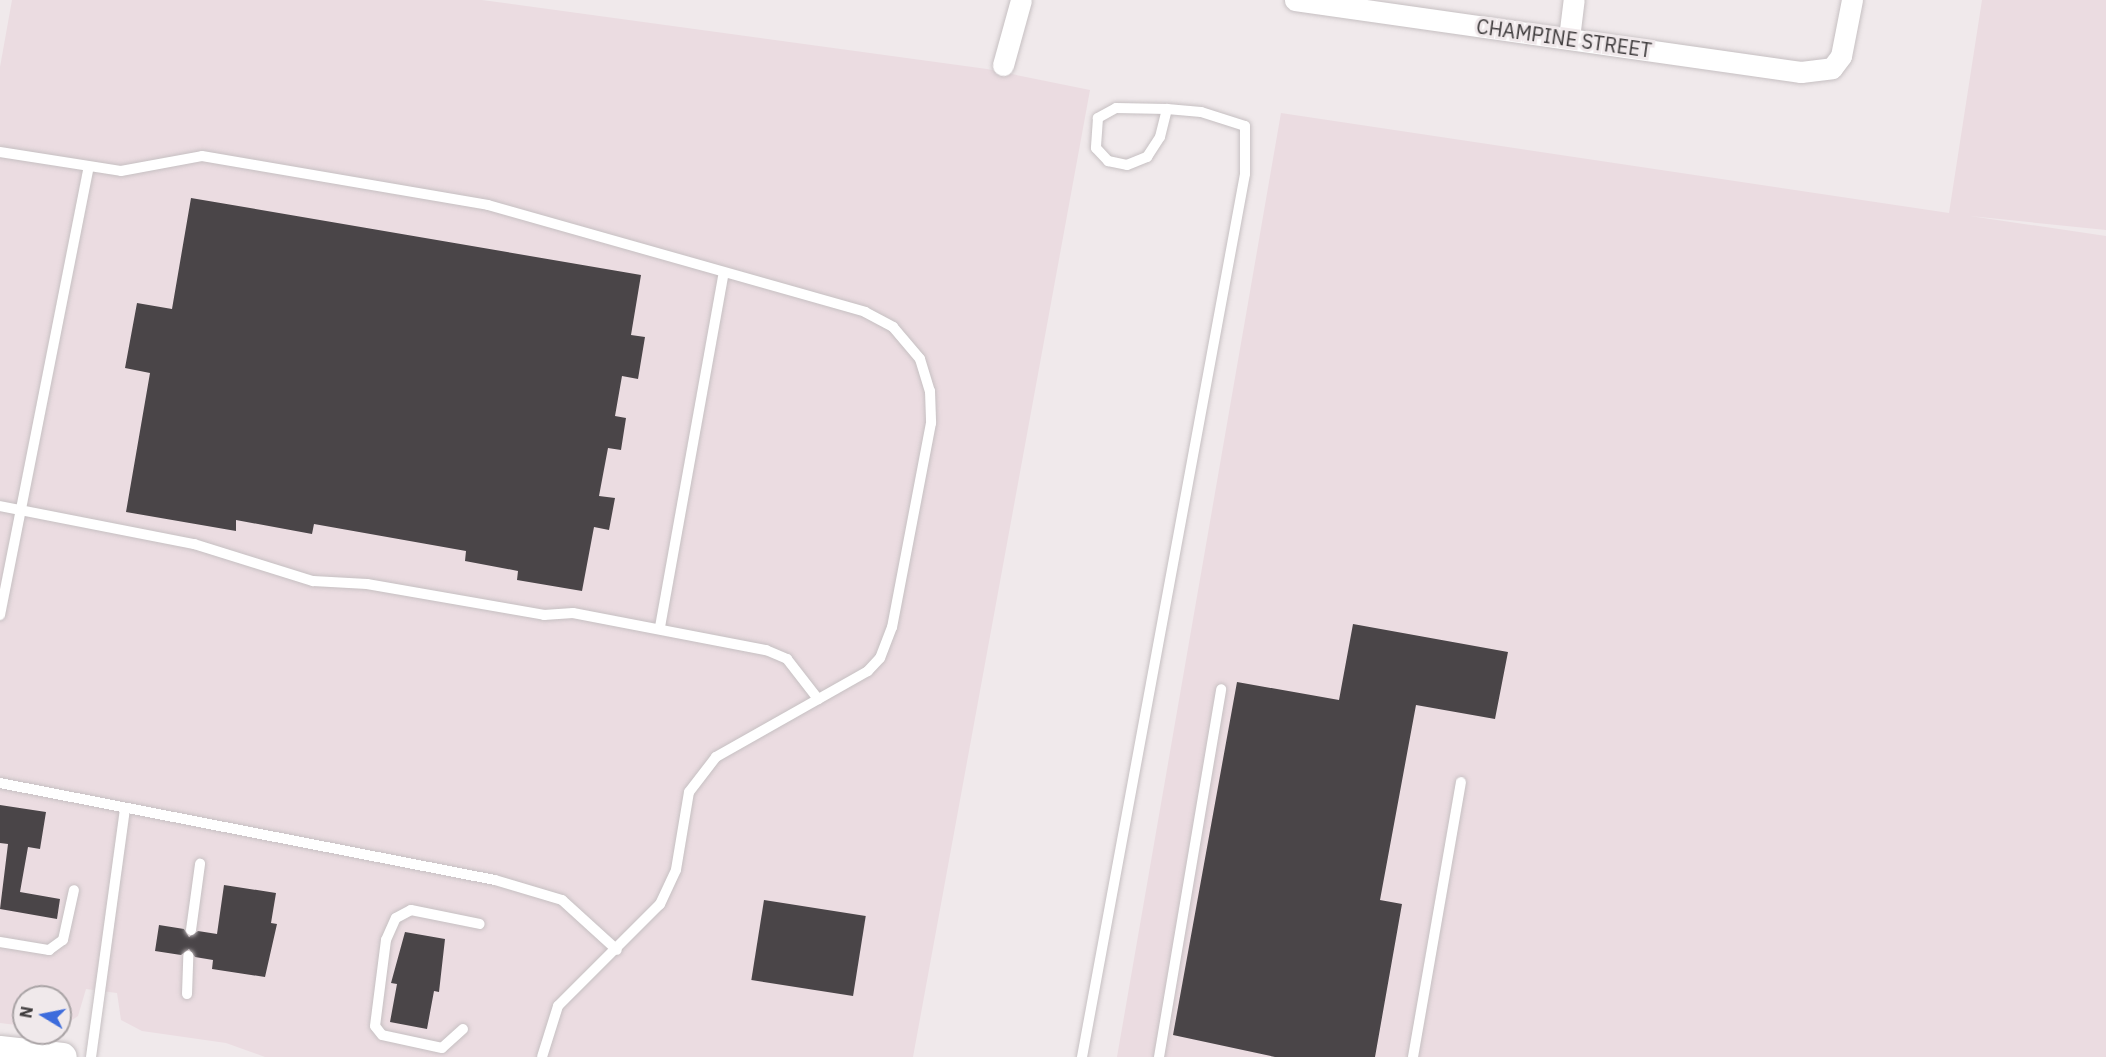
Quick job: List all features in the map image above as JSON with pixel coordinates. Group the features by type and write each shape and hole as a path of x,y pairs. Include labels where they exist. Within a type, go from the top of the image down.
{"main road":[{"path":"0,1050 63,1057"}],"street":[{"path":"1003,65 1022,0"},
{"name":"CHAMPINE STREET","path":"1297,0 1801,72 1832,68 1841,56 1852,0"},
{"path":"1569,38 1574,0"}],"lane":[{"path":"1082,1057 1245,174 1245,126 1226,117 1167,109 1116,108 1098,118 1096,148 1108,161 1127,165 1147,157 1160,137 1167,109"},
{"path":"0,152 88,170 121,171 202,156 488,205 723,276 865,312 893,327 920,359 930,391 931,423 892,627 880,658 868,671 716,757 700,775 689,792 668,887 660,904 558,1006 542,1057"},
{"path":"0,615 88,170"},
{"path":"660,627 723,276"},
{"path":"0,506 194,544 313,581 367,584 522,613 573,613 660,627 787,659 818,699"},
{"path":"1159,1057 1221,689"},
{"path":"1413,1057 1461,782"},
{"path":"0,783 526,889 562,900 616,950"},
{"path":"91,1057 125,808"},
{"path":"191,930 200,864"},
{"path":"0,942 49,950 63,940 75,890"},
{"path":"463,1029 442,1048 382,1035 375,1026 386,940 396,918 411,910 480,924"},
{"path":"187,994 188,956"}],"shaded area":[{"path":"12,0 482,0 987,69 1090,90 913,1057 265,1057 226,1043 142,1031 121,1020 117,993 86,989 78,1016 72,1020 72,985 12,985 12,1024 0,1023 0,67"},
{"path":"1982,0 2106,0 2106,230 1970,216 2106,236 2106,1057 1117,1057 1281,113 1949,213"}],"building":[{"path":"191,198 641,275 631,335 645,337 638,379 622,376 615,416 626,418 621,450 608,448 599,496 615,498 609,530 594,527 582,591 517,580 518,571 465,561 466,551 314,524 312,534 236,520 236,531 126,512 150,373 125,368 137,303 172,309"},
{"path":"1353,624 1508,652 1495,719 1416,705 1380,900 1402,904 1375,1057 1275,1057 1173,1035 1237,682 1339,700"},
{"path":"0,805 46,812 40,849 28,847 20,892 60,899 57,919 0,909 8,844 0,843"},
{"path":"224,885 276,893 271,923 277,924 265,977 212,969 213,960 195,957 189,949 181,955 155,951 159,925 184,929 189,937 198,931 217,934"},
{"path":"764,900 866,916 853,996 751,980"},
{"path":"405,932 445,939 439,992 434,991 427,1029 390,1022 397,984 391,983"}]}
